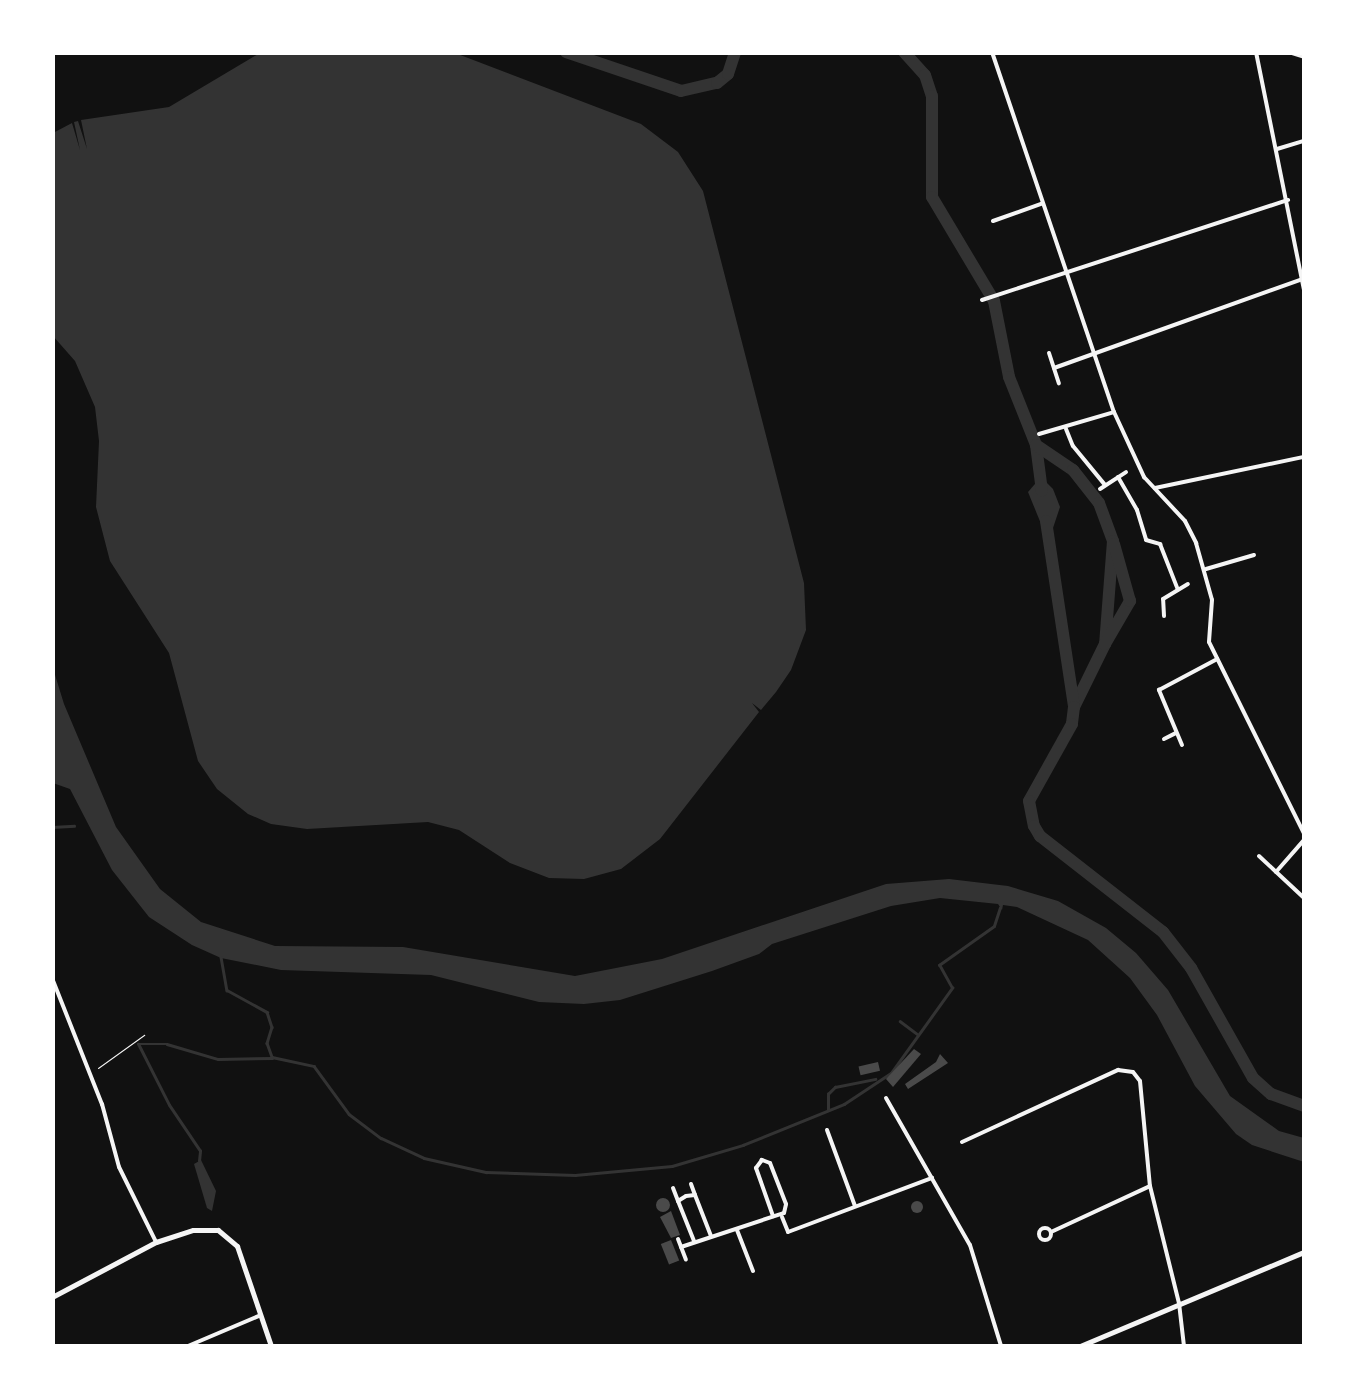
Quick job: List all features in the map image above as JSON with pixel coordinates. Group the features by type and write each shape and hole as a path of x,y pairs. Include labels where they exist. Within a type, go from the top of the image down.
{"main road":[{"path":"52,1297 156,1242 199,1229 224,1232 237,1246 271,1346"},
{"path":"1080,1346 1304,1252"}],"street":[{"path":"992,52 1114,412 1144,477 1184,521 1206,569 1212,600 1209,642 1304,833"},
{"path":"1256,52 1304,288"},
{"path":"1288,52 1304,57"},
{"path":"1277,149 1304,141"},
{"path":"984,299 1288,200"},
{"path":"993,221 1042,203"},
{"path":"1054,368 1302,279"},
{"path":"1048,353 1059,383"},
{"path":"1039,434 1114,412"},
{"path":"1066,429 1072,446 1102,487 1126,472"},
{"path":"1155,488 1304,457"},
{"path":"1118,477 1138,510 1146,540 1160,544 1178,590"},
{"path":"1206,569 1254,555"},
{"path":"1164,616 1162,599 1188,584"},
{"path":"1182,745 1160,690 1217,659"},
{"path":"1164,739 1176,733"},
{"path":"1276,872 1304,841"},
{"path":"1259,856 1304,898"},
{"path":"52,978 90,1073 119,1167 156,1242"},
{"path":"962,1142 1125,1069 1140,1082 1150,1186 1179,1302 1184,1346"},
{"path":"886,1098 970,1245 1001,1346"},
{"path":"827,1130 855,1206"},
{"path":"774,1216 756,1168 764,1160 770,1163 786,1204 781,1216 788,1232 932,1178"},
{"path":"691,1184 711,1236"},
{"path":"1051,1232 1150,1186"},
{"path":"673,1188 694,1242"},
{"path":"678,1201 696,1195"},
{"path":"681,1247 781,1216"},
{"path":"737,1230 753,1271"},
{"path":"678,1239 686,1260"},
{"path":"188,1346 260,1315"}],"path":[{"path":"90,1073 144,1035"}],"shaded area":[{"path":"260,53 455,53 641,124 678,152 703,191 804,583 806,630 791,670 776,692 761,710 752,703 759,712 660,839 621,869 584,879 549,878 510,863 459,830 428,822 307,829 271,824 248,814 217,789 198,761 169,653 110,561 96,507 99,441 95,407 75,361 53,336 53,133 72,123 80,150 74,122 78,121 87,149 81,120 169,107"},
{"path":"1041,477 1053,489 1060,507 1051,534 1046,536 1028,492"},
{"path":"52,665 64,704 116,827 160,889 201,922 275,946 403,947 575,976 662,959 886,884 949,879 1008,886 1058,901 1106,928 1136,953 1168,990 1230,1096 1279,1131 1304,1138 1304,1162 1252,1145 1236,1134 1195,1086 1157,1015 1130,978 1088,940 1017,907 1003,905 1002,910 998,904 940,898 891,906 772,944 759,954 712,971 620,1000 584,1004 539,1002 431,975 281,970 221,958 192,945 149,917 112,870 70,789 53,783"},
{"path":"201,1160 216,1191 212,1211 207,1208 194,1164"}],"building":[{"path":"914,1049 921,1054 893,1087 886,1079"},
{"path":"940,1054 948,1063 908,1089 905,1084 936,1062"},
{"path":"878,1062 880,1071 861,1075 859,1066"},
{"path":"663,1198 670,1205 663,1212 656,1205"},
{"path":"917,1201 923,1207 917,1213 911,1207"},
{"path":"671,1211 680,1235 671,1238 660,1217"},
{"path":"671,1240 679,1260 669,1265 661,1244"}],"waterway":[{"path":"566,52 681,91 717,83 728,74 735,52"},
{"path":"904,52 925,75 932,96 932,197 994,301 1009,377 1036,445 1042,491"},
{"path":"1036,445 1073,470 1099,503 1113,541 1105,644 1074,707"},
{"path":"1046,521 1074,707 1072,724 1029,801 1034,826 1040,836 1163,932 1191,968 1253,1078 1271,1094 1304,1106"},
{"path":"1105,644 1130,601 1114,544"},
{"path":"52,827 74,826"},
{"path":"221,957 227,990 267,1012 272,1027 267,1043 272,1057 314,1066 349,1114 381,1138 424,1158 486,1172 575,1175 672,1166 743,1145 844,1104 891,1073 952,988 939,965 994,926 1000,908"},
{"path":"900,1021 917,1034"},
{"path":"199,1161 200,1151 169,1105 138,1044 167,1044 218,1059 272,1058"},
{"path":"828,1109 828,1094 835,1087 875,1079"}]}
